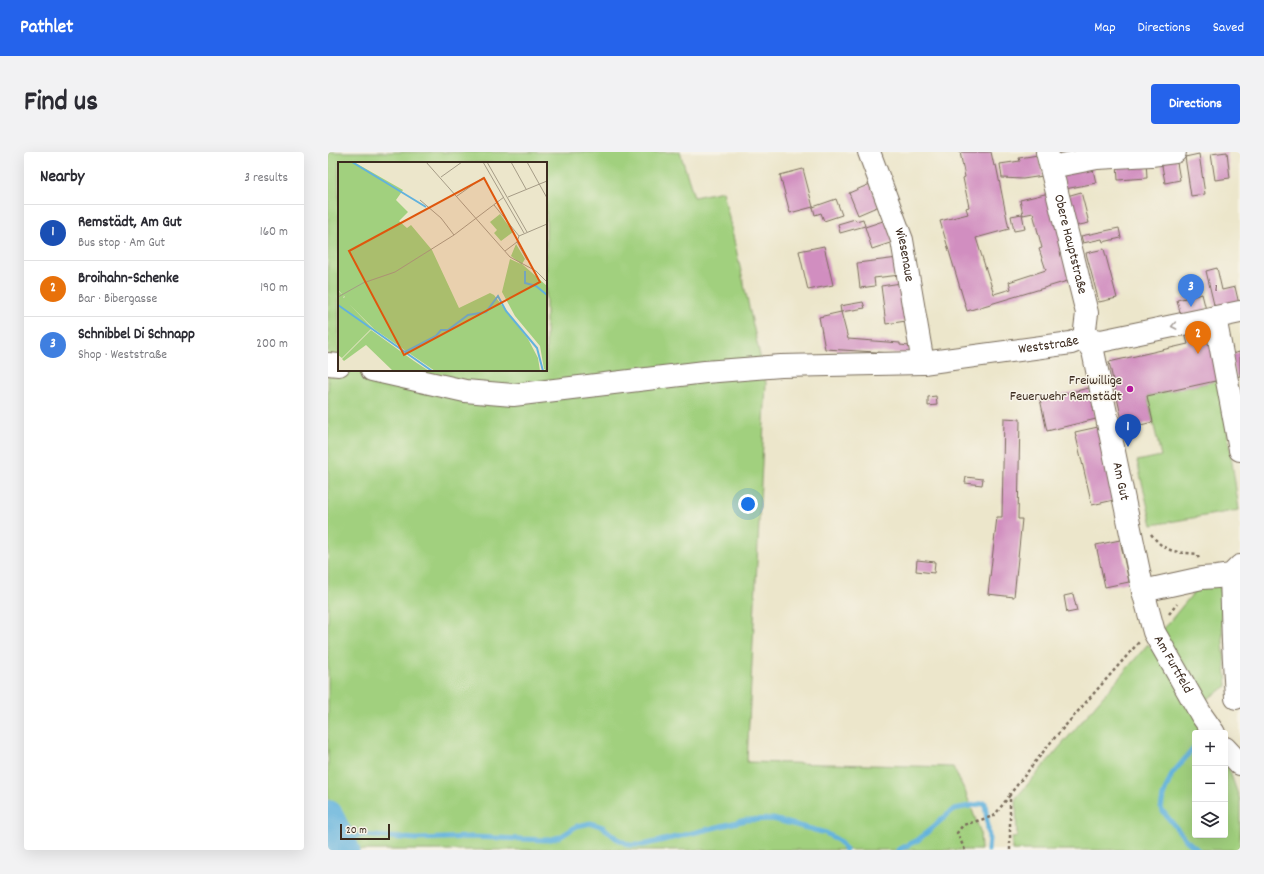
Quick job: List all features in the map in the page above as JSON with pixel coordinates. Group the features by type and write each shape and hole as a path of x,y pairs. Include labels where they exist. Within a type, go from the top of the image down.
{"street":[{"name":"Wiesenaue","path":"868,152 902,240 923,363"},
{"path":"1049,159 1097,158 1175,152"},
{"name":"Obere Hauptstraße","path":"1049,159 1087,313 1084,338"},
{"name":"Weststraße","path":"376,371 465,391 513,395 705,372 781,366 923,363 1070,343 1084,338 1101,341 1240,312"},
{"path":"1215,317 1240,450"},
{"name":"Am Gut","path":"1084,338 1093,351 1143,591"},
{"path":"328,364 338,365"},
{"path":"1143,591 1202,578 1217,577 1236,571 1236,698"},
{"name":"Am Furtfeld","path":"1143,591 1154,632 1202,716 1212,730"},
{"path":"1228,751 1240,764"}],"path":[{"path":"1150,529 1152,535 1162,546 1174,552 1197,554 1202,578"},
{"path":"965,850 957,833 962,825 994,816 1051,742 1140,641 1154,632 1180,600"},
{"path":"1010,794 1010,850"}],"green space":[{"path":"328,152 680,152 694,197 723,191 766,383 747,762 953,767 965,791 980,831 981,850 354,850 328,799"},
{"path":"1220,380 1239,510 1152,525 1137,461 1161,456 1147,396"},
{"path":"1220,582 1227,686 1201,703 1161,632 1199,586"},
{"path":"1148,644 1211,719 1215,730 1192,730 1192,838 1228,838 1228,766 1240,800 1240,850 1012,850 1012,838 1017,837 1016,798"}],"building":[{"path":"960,152 991,152 994,166 996,165 1009,229 976,238 994,294 1011,289 1009,282 1046,270 1039,249 1042,248 1033,213 1023,215 1020,200 1049,193 1074,279 967,311 940,221 968,214 966,208 969,207 963,178 965,177"},
{"path":"1227,152 1230,178 1215,180 1211,154"},
{"path":"1199,154 1205,194 1191,196 1185,157"},
{"path":"1038,155 1043,176 1023,179 1002,178 1000,164 1020,161 1019,158"},
{"path":"1176,157 1180,180 1165,183 1161,160"},
{"path":"1146,160 1147,178 1118,180 1117,163"},
{"path":"1092,165 1096,183 1065,189 1061,171"},
{"path":"803,169 813,207 790,213 780,175"},
{"path":"870,184 879,206 858,215 849,193"},
{"path":"1081,192 1089,223 1075,226 1067,196"},
{"path":"836,199 842,215 824,221 821,213 815,215 813,207"},
{"path":"1022,214 1025,229 1014,231 1011,216"},
{"path":"855,219 856,221 863,219 865,226 840,233 838,224"},
{"path":"886,220 893,242 872,249 865,227"},
{"path":"1119,228 1121,238 1103,242 1102,239 1083,243 1081,236"},
{"path":"824,246 833,285 808,290 799,251"},
{"path":"1104,249 1117,298 1099,302 1086,253"},
{"path":"898,258 900,275 874,278 875,286 860,288 857,263"},
{"path":"1217,268 1222,290 1235,287 1239,304 1215,309 1206,271"},
{"path":"901,283 906,321 886,324 881,286"},
{"path":"1202,294 1206,310 1181,316 1177,300"},
{"path":"863,302 865,308 841,312 840,306"},
{"path":"841,312 848,339 900,343 900,345 909,346 910,354 825,349 819,317"},
{"path":"1207,325 1220,380 1147,396 1153,422 1124,429 1109,362 1188,344 1184,330"},
{"path":"1240,352 1240,376 1236,377 1231,354"},
{"path":"1089,388 1096,419 1047,431 1040,399"},
{"path":"936,396 937,405 928,406 928,397"},
{"path":"1004,418 1020,419 1018,519 1022,519 1014,597 988,594 997,517 1002,517"},
{"path":"1098,427 1114,500 1092,505 1075,432"},
{"path":"966,477 983,479 982,485 965,483"},
{"path":"1120,540 1129,582 1105,587 1096,545"},
{"path":"917,560 935,562 934,573 916,571"},
{"path":"1073,594 1077,611 1067,613 1064,596"}],"waterway":[{"path":"1192,750 1172,774 1163,796 1161,809 1186,840 1198,850"},
{"path":"898,850 918,840 954,809 985,803 989,838 988,850"},
{"path":"328,815 345,850"},
{"path":"341,841 360,835 417,839 472,837 547,840 560,837 577,826 591,823 603,827 616,838 629,845 643,845 746,820 773,819 826,833 839,841 846,850"}],"place":[{"name":"Schnibbel Di Schnapp","path":"1191,307"},
{"name":"Broihahn-Schenke","path":"1198,354"},
{"name":"Freiwillige Feuerwehr Remstädt","path":"1130,389"},
{"name":"Remstädt, Am Gut","path":"1128,447"}]}
